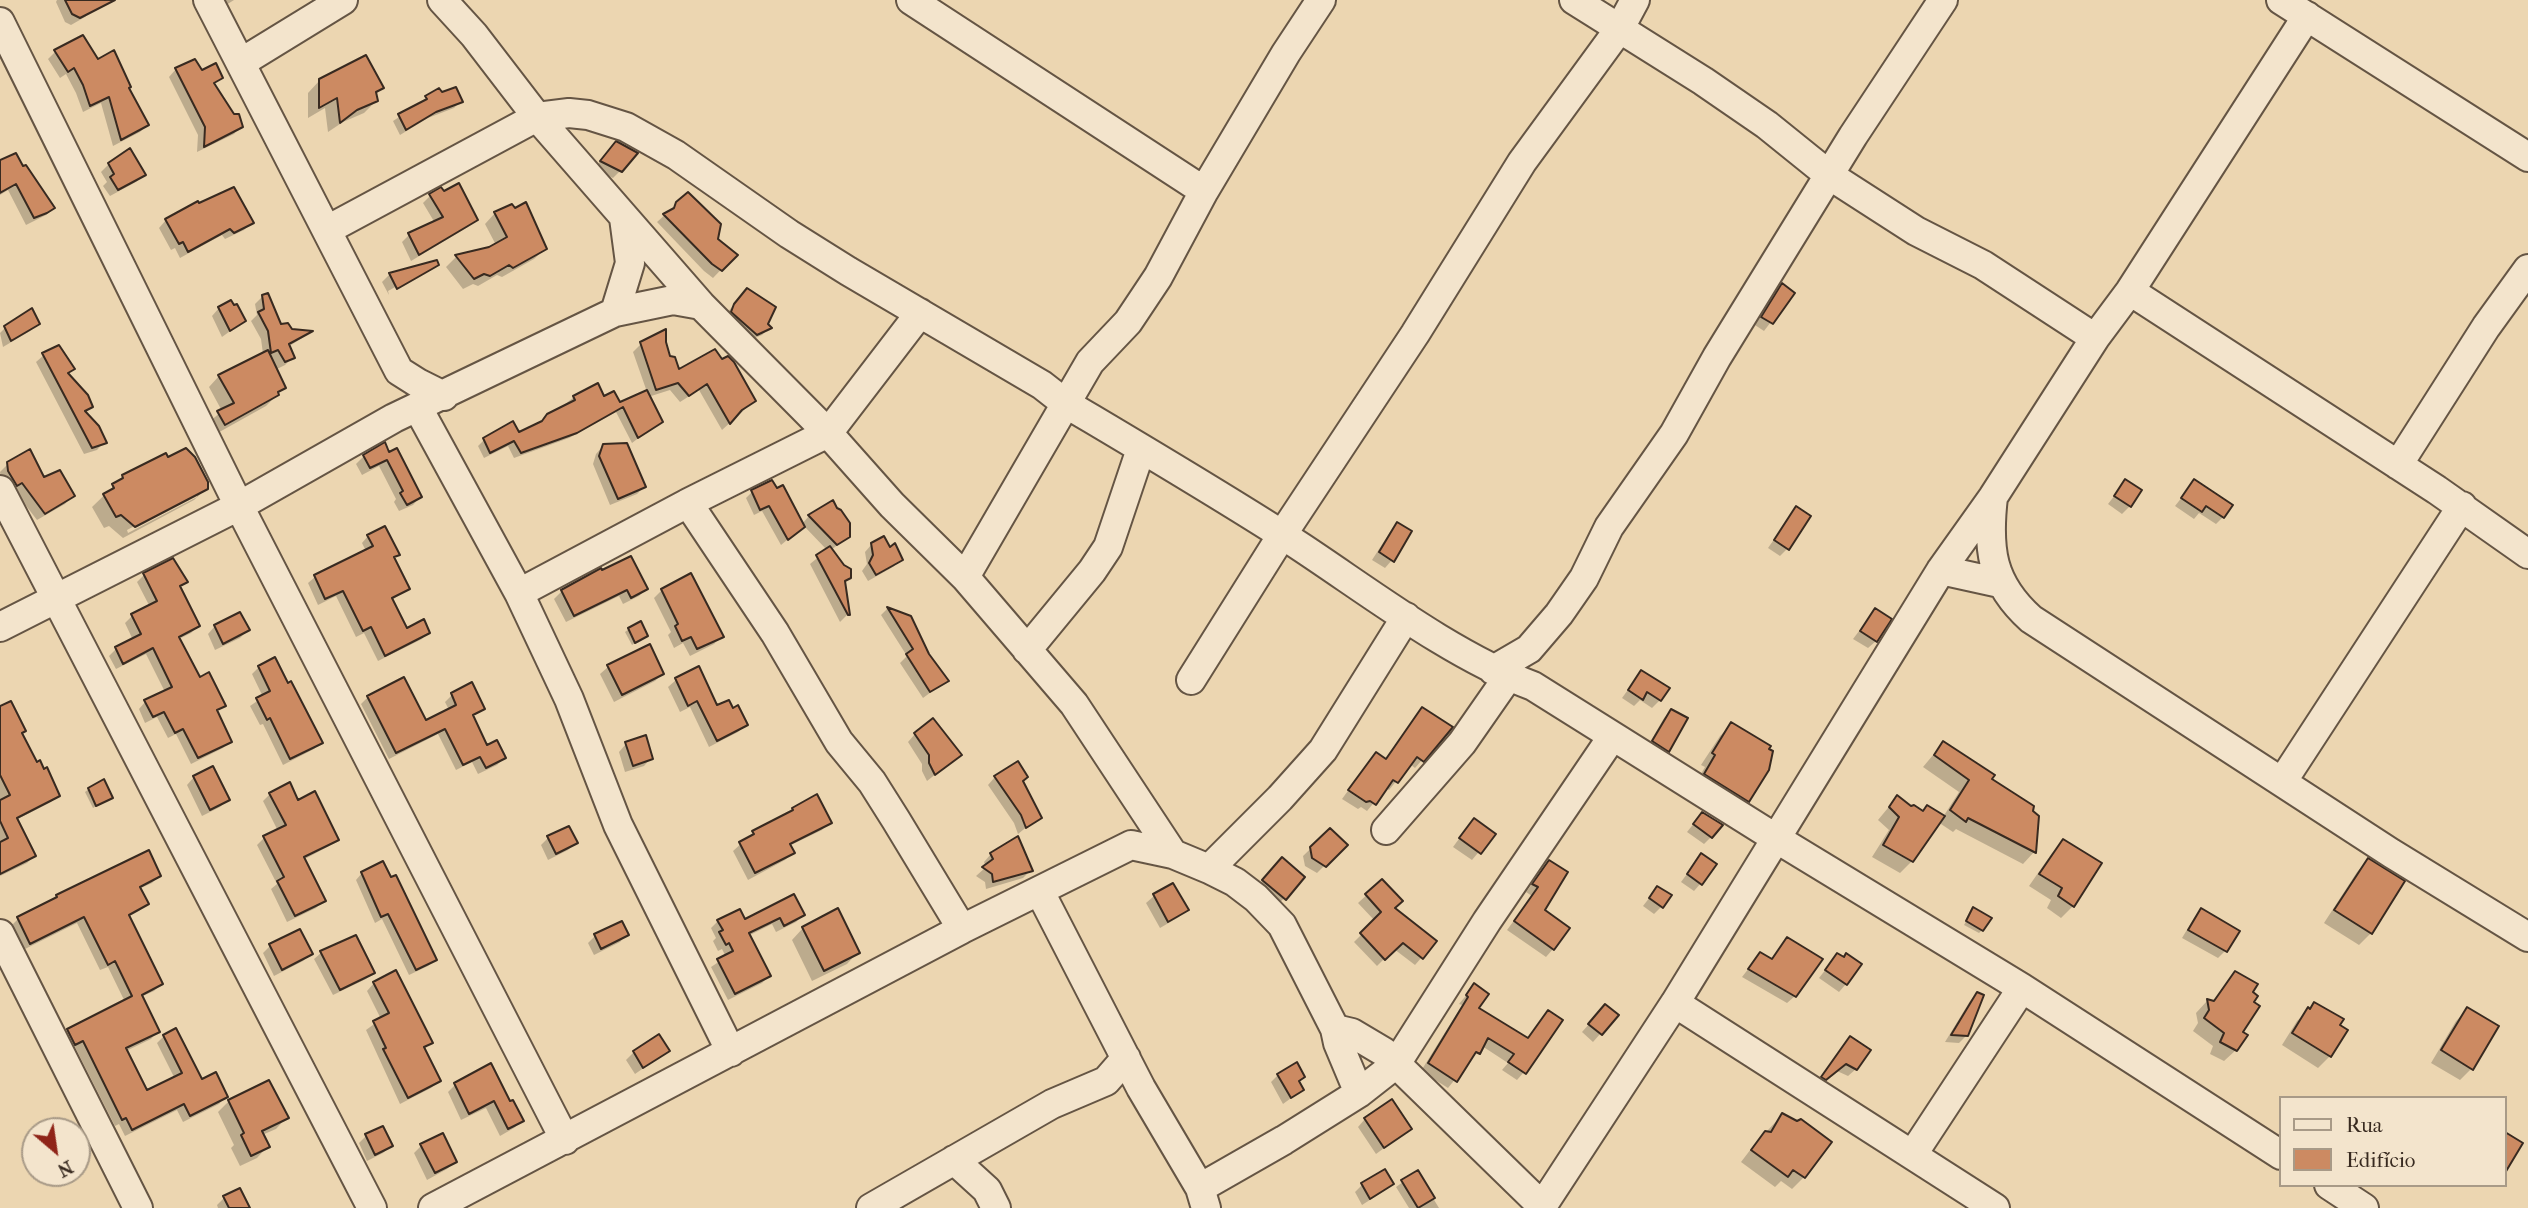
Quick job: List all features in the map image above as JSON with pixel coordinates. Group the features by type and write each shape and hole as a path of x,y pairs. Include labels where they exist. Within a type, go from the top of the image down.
{"street":[{"path":"208,0 399,371 406,413 519,593 569,699 618,825 731,1052"},
{"path":"242,62 343,0"},
{"path":"911,0 1204,191"},
{"path":"965,578 1090,362 1128,322 1158,277 1204,191 1286,53 1321,0"},
{"path":"1574,0 1703,81 1767,125 1829,175 1916,231 1983,265 2095,338"},
{"path":"1191,680 1282,535 1415,334 1522,162 1620,28 1635,0"},
{"path":"1386,830 1462,743 1584,578 1609,527 1674,434 1717,357 1829,175 1943,0"},
{"path":"2281,0 2528,157"},
{"path":"449,2 537,117 701,305 828,433 892,505 965,578 1074,704 1173,854"},
{"path":"1335,1029 1352,1033 1384,1052 1541,1207 1675,1003 1941,570 1993,497 2095,338 2130,291 2307,16"},
{"path":"0,22 239,506 565,1140"},
{"path":"327,230 537,117 569,113 588,115 626,127 676,155 789,234 1042,385 1065,403 1282,535 1406,617 1612,737 2022,988 2280,1154"},
{"path":"615,312 629,263 624,218"},
{"path":"2398,465 2486,327 2528,269"},
{"path":"2130,291 2462,506 2528,554"},
{"path":"0,627 239,506 406,413 615,312 673,300 701,305"},
{"path":"519,593 688,503 828,433 920,313"},
{"path":"399,371 444,396"},
{"path":"1027,650 1092,571 1108,547 1141,449"},
{"path":"0,490 372,1208"},
{"path":"1993,497 1991,542 2000,583 2015,604 2031,619 2528,937"},
{"path":"688,503 768,622 839,742 872,782 890,810 961,929"},
{"path":"2282,782 2462,506"},
{"path":"1941,570 2000,583"},
{"path":"1209,869 1280,798 1323,750 1406,617"},
{"path":"1040,892 1141,1088 1203,1198 1284,1140 1359,1093 1396,1064 1487,921 1612,737"},
{"path":"1131,845 1143,809"},
{"path":"433,1208 961,929 1131,845 1173,854 1236,883 1256,898 1282,925 1320,995 1359,1093"},
{"path":"0,934 138,1208"},
{"path":"1913,1154 2022,988"},
{"path":"1675,1003 1995,1208"},
{"path":"871,1208 954,1160 984,1146 1052,1104 1106,1082 1126,1058"},
{"path":"1106,1082 1141,1088"},
{"path":"984,1146 991,1199"},
{"path":"954,1160 991,1199"},
{"path":"2332,1187 2364,1208"}],"building":[{"path":"65,0 115,0 80,18 72,14"},
{"path":"83,35 98,59 114,50 131,87 129,88 149,125 121,140 109,97 90,106 74,68 68,72 54,50"},
{"path":"366,55 384,88 376,92 378,101 357,110 340,123 337,98 319,108 319,79"},
{"path":"195,59 202,70 216,63 223,78 214,83 234,114 239,114 243,127 204,147 205,127 175,68"},
{"path":"456,87 463,102 436,112 406,130 398,114 427,99 425,96 439,88 442,92"},
{"path":"616,141 638,153 622,172 600,161"},
{"path":"130,148 146,175 118,190 110,177 114,174 108,163"},
{"path":"16,153 55,208 47,213 34,218 16,184 0,193 0,160"},
{"path":"459,183 478,220 419,255 408,233 443,217 429,194 441,187 444,191"},
{"path":"234,187 254,223 234,233 230,229 188,252 183,242 179,244 165,219 198,201 199,203"},
{"path":"688,192 721,224 718,239 738,255 722,271 663,214 674,208 676,202"},
{"path":"526,202 547,249 513,268 509,265 490,276 484,274 474,279 455,255 489,247 507,237 494,212 512,204 515,208"},
{"path":"437,260 439,265 397,289 389,273"},
{"path":"1782,283 1795,293 1773,324 1761,317"},
{"path":"747,288 776,307 768,324 772,328 757,335 731,312"},
{"path":"268,293 281,324 288,323 292,329 313,331 289,344 295,358 285,362 278,350 271,353 268,331 258,312 264,309 262,295"},
{"path":"231,300 234,305 237,304 246,321 230,331 218,307"},
{"path":"32,308 40,324 11,341 4,326"},
{"path":"666,329 670,356 675,357 679,369 715,349 722,359 728,356 734,362 756,401 742,410 730,424 707,384 689,396 678,383 656,390 640,342"},
{"path":"59,345 75,369 68,373 88,395 93,407 85,411 99,426 107,443 92,448 42,353"},
{"path":"268,350 286,388 278,392 279,395 225,425 217,411 234,403 218,375"},
{"path":"598,383 604,396 614,391 620,402 647,390 663,422 638,438 623,407 577,433 521,453 514,441 490,453 483,438 513,421 519,432 542,421 547,414 575,400 573,396"},
{"path":"385,442 389,452 397,448 422,497 407,505 387,460 370,468 363,455"},
{"path":"627,443 646,487 618,499 599,456 603,444"},
{"path":"186,448 195,457 208,482 208,489 135,527 121,515 116,517 103,494 114,488 112,484 123,478 122,475 166,453 168,457"},
{"path":"30,449 44,477 60,470 75,496 45,514 22,483 17,486 8,471 7,462"},
{"path":"2125,479 2142,490 2131,507 2114,496"},
{"path":"2194,479 2233,505 2224,518 2206,506 2202,512 2181,498"},
{"path":"772,480 777,488 783,485 805,527 788,540 769,506 760,510 751,490"},
{"path":"833,500 850,523 850,537 837,545 808,515"},
{"path":"1796,506 1811,516 1789,550 1774,540"},
{"path":"1397,522 1412,531 1394,562 1379,552"},
{"path":"385,526 400,555 394,557 410,589 392,598 407,628 424,619 430,633 385,656 371,627 363,631 343,591 325,599 314,575 373,546 367,535"},
{"path":"884,536 890,547 895,543 903,560 876,575 869,563 873,555 871,543"},
{"path":"830,546 844,565 851,569 851,578 845,581 850,615 816,555"},
{"path":"631,556 648,589 631,598 627,590 574,616 561,590 601,568 602,570"},
{"path":"173,558 188,582 180,586 200,626 179,637 200,677 209,672 226,706 217,710 232,742 198,758 183,729 175,733 164,712 153,717 144,700 172,687 153,648 123,664 115,647 141,634 131,614 157,601 143,573"},
{"path":"691,573 724,637 697,649 691,637 682,641 675,626 678,624 661,589"},
{"path":"887,607 911,616 929,654 949,681 930,692 906,654 913,649"},
{"path":"1875,608 1892,619 1877,642 1860,631"},
{"path":"240,612 250,630 223,644 214,625"},
{"path":"641,621 648,636 635,643 628,628"},
{"path":"650,644 664,674 622,695 607,665"},
{"path":"275,657 288,683 291,681 323,743 290,759 270,718 267,720 256,698 270,691 258,666"},
{"path":"699,666 717,705 729,700 733,708 738,705 748,725 717,741 697,701 688,706 675,678"},
{"path":"1641,670 1670,688 1661,701 1647,692 1643,700 1628,690"},
{"path":"404,677 426,720 456,705 451,693 472,682 485,709 473,715 487,745 497,740 506,758 486,768 480,757 463,765 445,729 396,753 367,696"},
{"path":"11,701 26,731 22,733 37,762 40,760 44,769 47,767 60,796 17,818 36,856 0,874 0,842 8,838 0,821 0,800 10,795 0,775 0,706"},
{"path":"1422,707 1453,727 1424,762 1417,757 1398,783 1393,780 1376,805 1348,790 1376,752 1386,759"},
{"path":"1671,709 1688,718 1669,752 1652,741"},
{"path":"933,718 962,755 935,775 929,763 929,755 914,733"},
{"path":"1731,722 1771,746 1769,749 1773,751 1769,770 1749,802 1704,774 1715,755 1712,753"},
{"path":"646,735 653,759 633,766 625,742"},
{"path":"1943,741 1995,775 1992,779 2034,806 2033,811 2039,816 2036,853 1968,818 1966,822 1950,810 1969,780 1934,755"},
{"path":"1018,761 1028,777 1023,781 1042,818 1026,828 1021,815 994,776"},
{"path":"213,766 230,800 210,810 193,776"},
{"path":"104,779 113,798 96,806 88,788"},
{"path":"290,782 298,800 315,791 339,840 304,857 326,901 295,916 277,881 284,877 263,836 286,825 269,793"},
{"path":"817,794 832,823 790,844 795,853 755,873 739,842 754,834 752,831"},
{"path":"1897,795 1911,806 1923,811 1927,805 1945,816 1913,862 1883,845 1899,817 1889,807"},
{"path":"1702,812 1723,825 1712,838 1693,824"},
{"path":"1474,818 1496,834 1481,854 1459,838"},
{"path":"569,826 578,843 556,854 547,836"},
{"path":"1330,828 1348,845 1326,867 1312,858 1310,847"},
{"path":"1018,836 1033,871 993,882 992,874 982,867 993,859 990,853"},
{"path":"2063,839 2102,863 2074,907 2058,896 2062,888 2039,874"},
{"path":"149,850 161,876 140,887 149,904 129,915 163,984 142,995 160,1032 126,1048 147,1090 182,1073 163,1035 176,1028 202,1079 216,1072 228,1097 190,1116 184,1104 132,1130 126,1118 122,1120 83,1041 75,1045 67,1029 132,996 115,961 108,965 84,917 30,944 17,917"},
{"path":"1701,853 1717,864 1702,885 1687,874"},
{"path":"1282,857 1305,877 1286,900 1262,880"},
{"path":"2368,858 2405,881 2372,934 2334,910"},
{"path":"1549,860 1568,872 1545,910 1570,928 1554,950 1514,921 1538,887 1532,884"},
{"path":"383,861 391,877 396,875 437,960 416,970 388,914 381,917 361,872"},
{"path":"1382,879 1403,901 1395,908 1437,941 1423,959 1403,943 1385,960 1360,933 1381,912 1365,894"},
{"path":"1173,883 1189,910 1168,922 1153,894"},
{"path":"1657,886 1672,895 1663,908 1649,898"},
{"path":"794,894 805,915 784,926 780,918 749,933 771,976 735,994 717,959 733,951 719,932 723,930 717,920 740,909 745,919"},
{"path":"1973,907 1992,918 1983,931 1966,921"},
{"path":"838,908 860,953 824,971 802,927"},
{"path":"2201,908 2240,931 2227,952 2188,930"},
{"path":"622,921 629,935 601,949 594,934"},
{"path":"300,929 313,954 282,970 269,944"},
{"path":"356,935 375,973 340,990 320,951"},
{"path":"1787,937 1823,959 1796,997 1748,969 1760,952 1772,959"},
{"path":"1837,953 1844,957 1846,953 1862,964 1847,985 1825,970"},
{"path":"396,970 433,1043 424,1047 441,1081 408,1098 383,1049 386,1048 373,1021 389,1013 373,982"},
{"path":"2235,971 2258,984 2253,992 2258,996 2254,1002 2260,1006 2243,1032 2248,1035 2237,1051 2220,1042 2224,1033 2204,1018 2209,1010 2207,999 2214,1001"},
{"path":"1474,983 1489,994 1479,1008 1528,1038 1548,1010 1563,1020 1526,1074 1508,1062 1514,1054 1488,1038 1480,1054 1476,1052 1457,1082 1428,1063"},
{"path":"1977,992 1984,995 1968,1036 1951,1035"},
{"path":"2314,1002 2344,1019 2340,1025 2348,1030 2331,1057 2292,1033"},
{"path":"1605,1004 1619,1015 1602,1035 1588,1024"},
{"path":"2467,1007 2499,1026 2473,1070 2441,1050"},
{"path":"659,1034 670,1051 643,1068 633,1051"},
{"path":"1850,1036 1871,1050 1857,1070 1846,1064 1826,1080 1821,1077"},
{"path":"1297,1062 1305,1077 1299,1081 1304,1090 1291,1098 1277,1074"},
{"path":"491,1063 510,1101 513,1100 524,1121 508,1129 494,1101 469,1114 454,1083"},
{"path":"269,1080 289,1118 262,1131 270,1147 251,1156 241,1135 244,1133 228,1100"},
{"path":"1392,1099 1412,1129 1384,1148 1364,1118"},
{"path":"1782,1113 1797,1121 1801,1119 1832,1142 1805,1178 1793,1170 1788,1177 1751,1150 1765,1131 1771,1132"},
{"path":"383,1126 393,1146 375,1155 365,1134"},
{"path":"443,1133 457,1162 435,1173 420,1144"},
{"path":"2507,1133 2523,1143 2507,1170"},
{"path":"1385,1169 1394,1184 1370,1199 1361,1183"},
{"path":"1418,1170 1435,1198 1418,1208 1401,1180"},
{"path":"240,1188 250,1208 229,1208 223,1196"}]}
